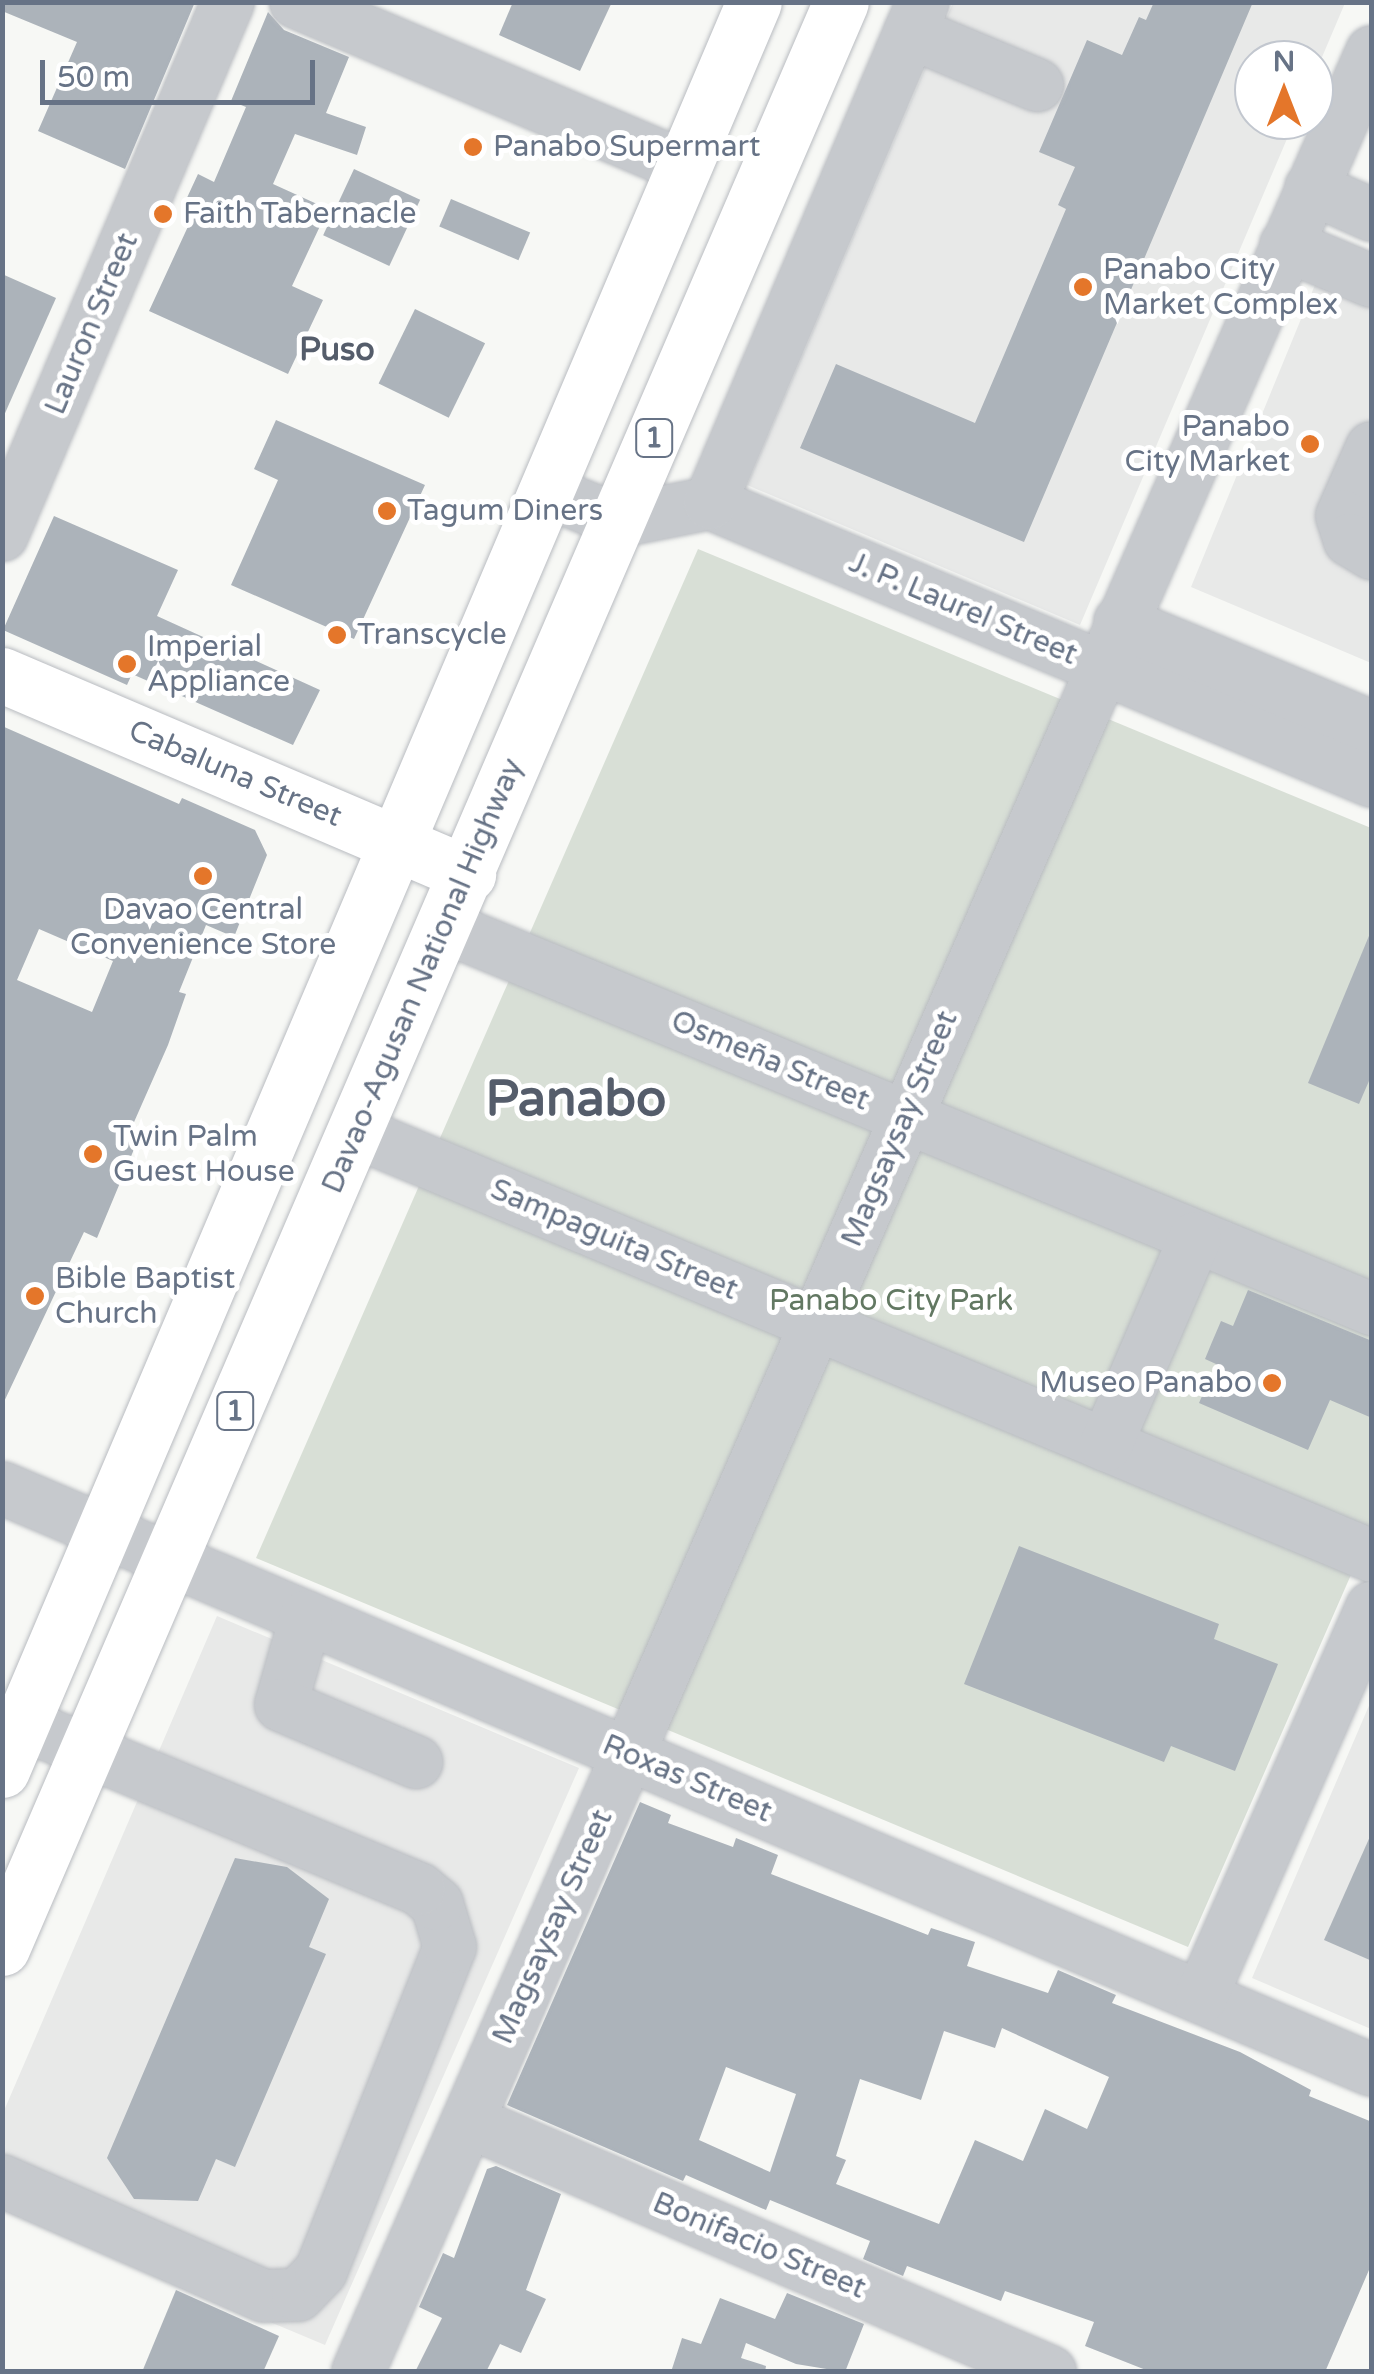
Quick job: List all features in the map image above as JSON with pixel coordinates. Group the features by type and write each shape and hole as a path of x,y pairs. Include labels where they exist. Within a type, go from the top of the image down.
{"main road":[{"path":"12,1747 754,2"},
{"name":"Davao-Agusan National Highway","path":"2,1948 841,2"},
{"name":"Cabaluna Street","path":"2,676 468,874"},
{"path":"287,1104 356,1132"}],"street":[{"name":"Lauron Street","path":"2,535 228,2"},
{"path":"296,2 685,167"},
{"path":"548,492 619,520 710,503 916,17 1037,85"},
{"name":"Magsaysay Street","path":"358,2372 1372,52"},
{"path":"1312,188 1372,215"},
{"path":"1286,245 1372,281"},
{"path":"1372,448 1342,516 1350,540 1372,552"},
{"name":"J. P. Laurel Street","path":"710,503 1110,644 1372,728"},
{"name":"J. P. Laurel Street","path":"1110,644 1372,781"},
{"name":"Osmeña Street","path":"445,926 1372,1308"},
{"name":"Sampaguita Street","path":"356,1132 1372,1556"},
{"path":"1106,1445 1195,1238"},
{"name":"Roxas Street","path":"2,1488 1372,2070"},
{"path":"1202,1997 1372,1608"},
{"path":"306,1618 280,1705 416,1762"},
{"path":"2,2181 264,2296 298,2295 321,2271 450,1947 438,1904 419,1889 87,1750 12,1747"},
{"name":"Bonifacio Street","path":"468,2121 1050,2372"}],"shaded area":[{"path":"953,3 1345,3 1329,40 1234,40 1234,140 1286,140 1080,625 747,485"},
{"name":"Panabo City Market","path":"1317,280 1371,302 1371,663 1191,587"},
{"path":"217,1616 579,1768 325,2345 3,2210 3,2113"},
{"path":"1371,1701 1371,2029 1252,1978"}],"green space":[{"name":"Panabo City Park","path":"698,549 1371,828 1371,1529 1188,1947 256,1558"}],"building":[{"path":"2,2 195,2 125,169 38,131 77,42 2,11"},
{"path":"513,2 612,2 580,71 499,35"},
{"name":"Panabo City Market Complex","path":"1154,2 1253,2 1024,542 800,448 836,364 975,423 1066,209 1058,205 1075,167 1039,152 1087,40 1122,55 1139,17 1146,20"},
{"path":"268,12 284,30 349,57 326,113 366,127 357,155 295,134 273,184 328,209 292,286 323,300 288,374 149,311 197,207 185,202 198,174 214,182 246,107 231,101"},
{"path":"354,169 420,200 389,266 323,235"},
{"path":"451,199 530,233 518,260 439,227"},
{"path":"2,274 56,298 2,420"},
{"path":"415,309 485,343 449,418 379,384"},
{"path":"276,420 425,485 354,639 231,585 278,480 254,469"},
{"path":"54,516 178,570 157,616 320,690 293,745 132,674 127,685 3,630"},
{"path":"2,726 179,804 182,798 255,830 267,855 234,937 206,925 179,992 186,994 168,1045 127,1138 137,1142 97,1238 84,1232 2,1406","holes":["39,929 113,961 92,1012 17,980"]},
{"path":"1371,931 1372,1074 1359,1104 1308,1083"},
{"name":"Museo Panabo","path":"1248,1290 1372,1341 1372,1418 1330,1400 1308,1450 1199,1403 1216,1364 1205,1359 1221,1321 1233,1326"},
{"path":"1019,1546 1219,1624 1214,1639 1278,1664 1235,1771 1171,1746 1164,1762 964,1684"},
{"path":"640,1802 671,1815 668,1823 733,1847 736,1838 778,1855 771,1874 928,1935 931,1928 975,1942 967,1966 1048,1993 1058,1970 1116,1995 1112,2003 1240,2052 1311,2090 1309,2096 1372,2122 1372,2263 1325,2372 1151,2372 1085,2346 1094,2322 1005,2291 1001,2301 907,2266 903,2276 863,2259 870,2241 770,2200 766,2210 686,2175 683,2181 507,2105","holes":["1002,2028 1109,2077 1087,2129 1045,2109 1023,2161 975,2140 939,2224 836,2184 846,2160 836,2156 860,2079 921,2100 944,2031 995,2048","726,2067 796,2094 770,2172 699,2140"]},
{"path":"1372,1832 1372,1961 1324,1940"},
{"path":"235,1858 287,1867 329,1899 309,1947 326,1954 235,2167 216,2159 198,2201 134,2199 107,2158"},
{"path":"496,2166 561,2194 526,2290 546,2299 521,2353 500,2344 486,2372 415,2372 442,2318 419,2307 443,2253 454,2258 487,2169"},
{"path":"176,2290 279,2336 263,2372 142,2372"},
{"path":"787,2293 864,2324 845,2372 796,2364 746,2343 741,2358 766,2366 765,2372 671,2372 682,2338 701,2344 720,2298 775,2319"}],"place":[{"name":"Panabo Supermart","path":"473,147"},
{"name":"Faith Tabernacle","path":"163,214"},
{"name":"Panabo City Market Complex","path":"1083,287"},
{"name":"Panabo City Market","path":"1310,444"},
{"name":"Tagum Diners","path":"387,511"},
{"name":"Transcycle","path":"337,635"},
{"name":"Imperial Appliance","path":"127,664"},
{"name":"Davao Central Convenience Store","path":"203,876"},
{"name":"Twin Palm Guest House","path":"93,1154"},
{"name":"Bible Baptist Church","path":"35,1296"},
{"name":"Museo Panabo","path":"1272,1383"}],"district":[{"name":"Puso","path":"337,350"},
{"name":"Panabo","path":"576,1100"}]}
